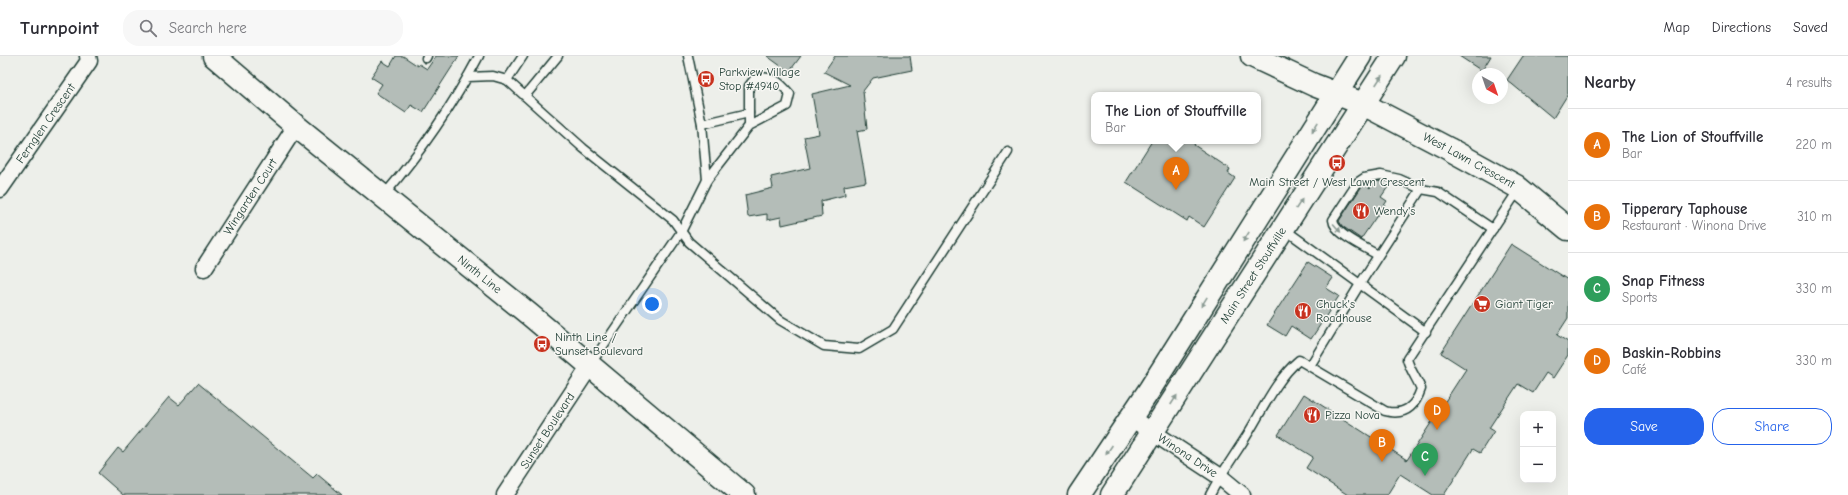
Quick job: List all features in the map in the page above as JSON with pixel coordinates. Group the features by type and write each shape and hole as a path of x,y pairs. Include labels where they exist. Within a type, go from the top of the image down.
{"main road":[{"name":"Ninth Line","path":"214,56 296,126 384,195 744,495"},
{"name":"West Lawn Crescent","path":"1252,56 1336,94 1363,104 1449,148 1519,188 1568,229"},
{"path":"1079,495 1131,418 1360,56"},
{"name":"Main Street Stouffville","path":"1112,495 1394,56"}],"street":[{"name":"Fernglen Crescent","path":"3,179 89,61 88,56"},
{"name":"Wingarden Court","path":"204,268 296,126"},
{"name":"Sunset Boulevard","path":"505,495 590,366"},
{"name":"Winona Drive","path":"1131,418 1219,476 1242,495"}],"lane":[{"path":"384,195 424,144 468,77 479,56"},
{"path":"507,80 523,56"},
{"path":"525,96 558,56"},
{"path":"688,56 702,124 707,180"},
{"path":"468,77 493,76 507,80 583,148 673,220 689,242 780,320 824,346 859,349 893,329 1008,152"},
{"path":"590,366 681,232 707,180 749,126 787,106 790,94 772,77 756,77 749,86 749,126"},
{"path":"702,124 749,113"},
{"path":"1378,255 1338,231 1332,220 1358,182 1364,178 1382,175 1399,179 1421,189 1438,192 1493,229"},
{"path":"1210,495 1219,476 1244,441 1287,371 1300,360 1385,411 1395,414 1404,412 1418,397 1421,389 1410,368 1408,359 1519,188"},
{"path":"1310,366 1378,255 1421,189"},
{"path":"1284,228 1426,332"}],"building":[{"path":"396,56 403,56 418,66 419,64 427,69 436,56 459,56 423,112 411,105 406,113 376,93 382,84 371,77 382,61 390,66"},
{"path":"767,56 801,56 789,72"},
{"path":"835,56 910,56 912,70 873,78 863,91 867,129 857,131 866,182 844,186 845,195 821,201 822,216 782,225 781,217 767,220 767,214 748,217 745,195 773,188 771,177 810,168 804,137 819,134 812,94 850,85 824,72"},
{"path":"1459,56 1491,56 1484,68 1477,68"},
{"path":"1523,56 1568,56 1568,94 1553,118 1508,81 1508,78"},
{"path":"1150,144 1194,144 1230,169 1228,173 1235,178 1204,227 1189,217 1187,221 1126,182"},
{"name":"Wendy's","path":"1379,181 1388,187 1381,197 1387,201 1361,239 1342,226 1339,221 1362,186 1365,184 1370,188 1374,182"},
{"path":"1511,244 1568,280 1568,318 1557,335 1568,342 1568,355 1553,378 1546,373 1533,393 1518,384 1489,428 1494,431 1480,453 1473,449 1444,495 1433,495 1400,474 1387,495 1348,495 1306,468 1313,457 1278,435 1304,394 1407,460 1466,369 1441,353"},
{"name":"Chuck's Roadhouse","path":"1308,262 1333,278 1326,288 1339,296 1311,339 1291,326 1285,336 1267,325"},
{"path":"198,383 313,478 317,474 342,495 123,495 98,473 118,448 123,452 169,397 179,405"}],"place":[{"name":"Parkview Village Stop #4940","path":"706,79"},
{"name":"Main Street / West Lawn Crescent","path":"1337,163"},
{"name":"The Lion of Stouffville","path":"1176,190"},
{"name":"Wendy's","path":"1361,211"},
{"name":"Giant Tiger","path":"1482,304"},
{"name":"Chuck's Roadhouse","path":"1303,311"},
{"name":"Ninth Line / Sunset Boulevard","path":"542,344"},
{"name":"Pizza Nova","path":"1312,415"},
{"name":"Baskin-Robbins","path":"1437,430"},
{"name":"Tipperary Taphouse","path":"1382,462"},
{"name":"Snap Fitness","path":"1425,476"}]}
